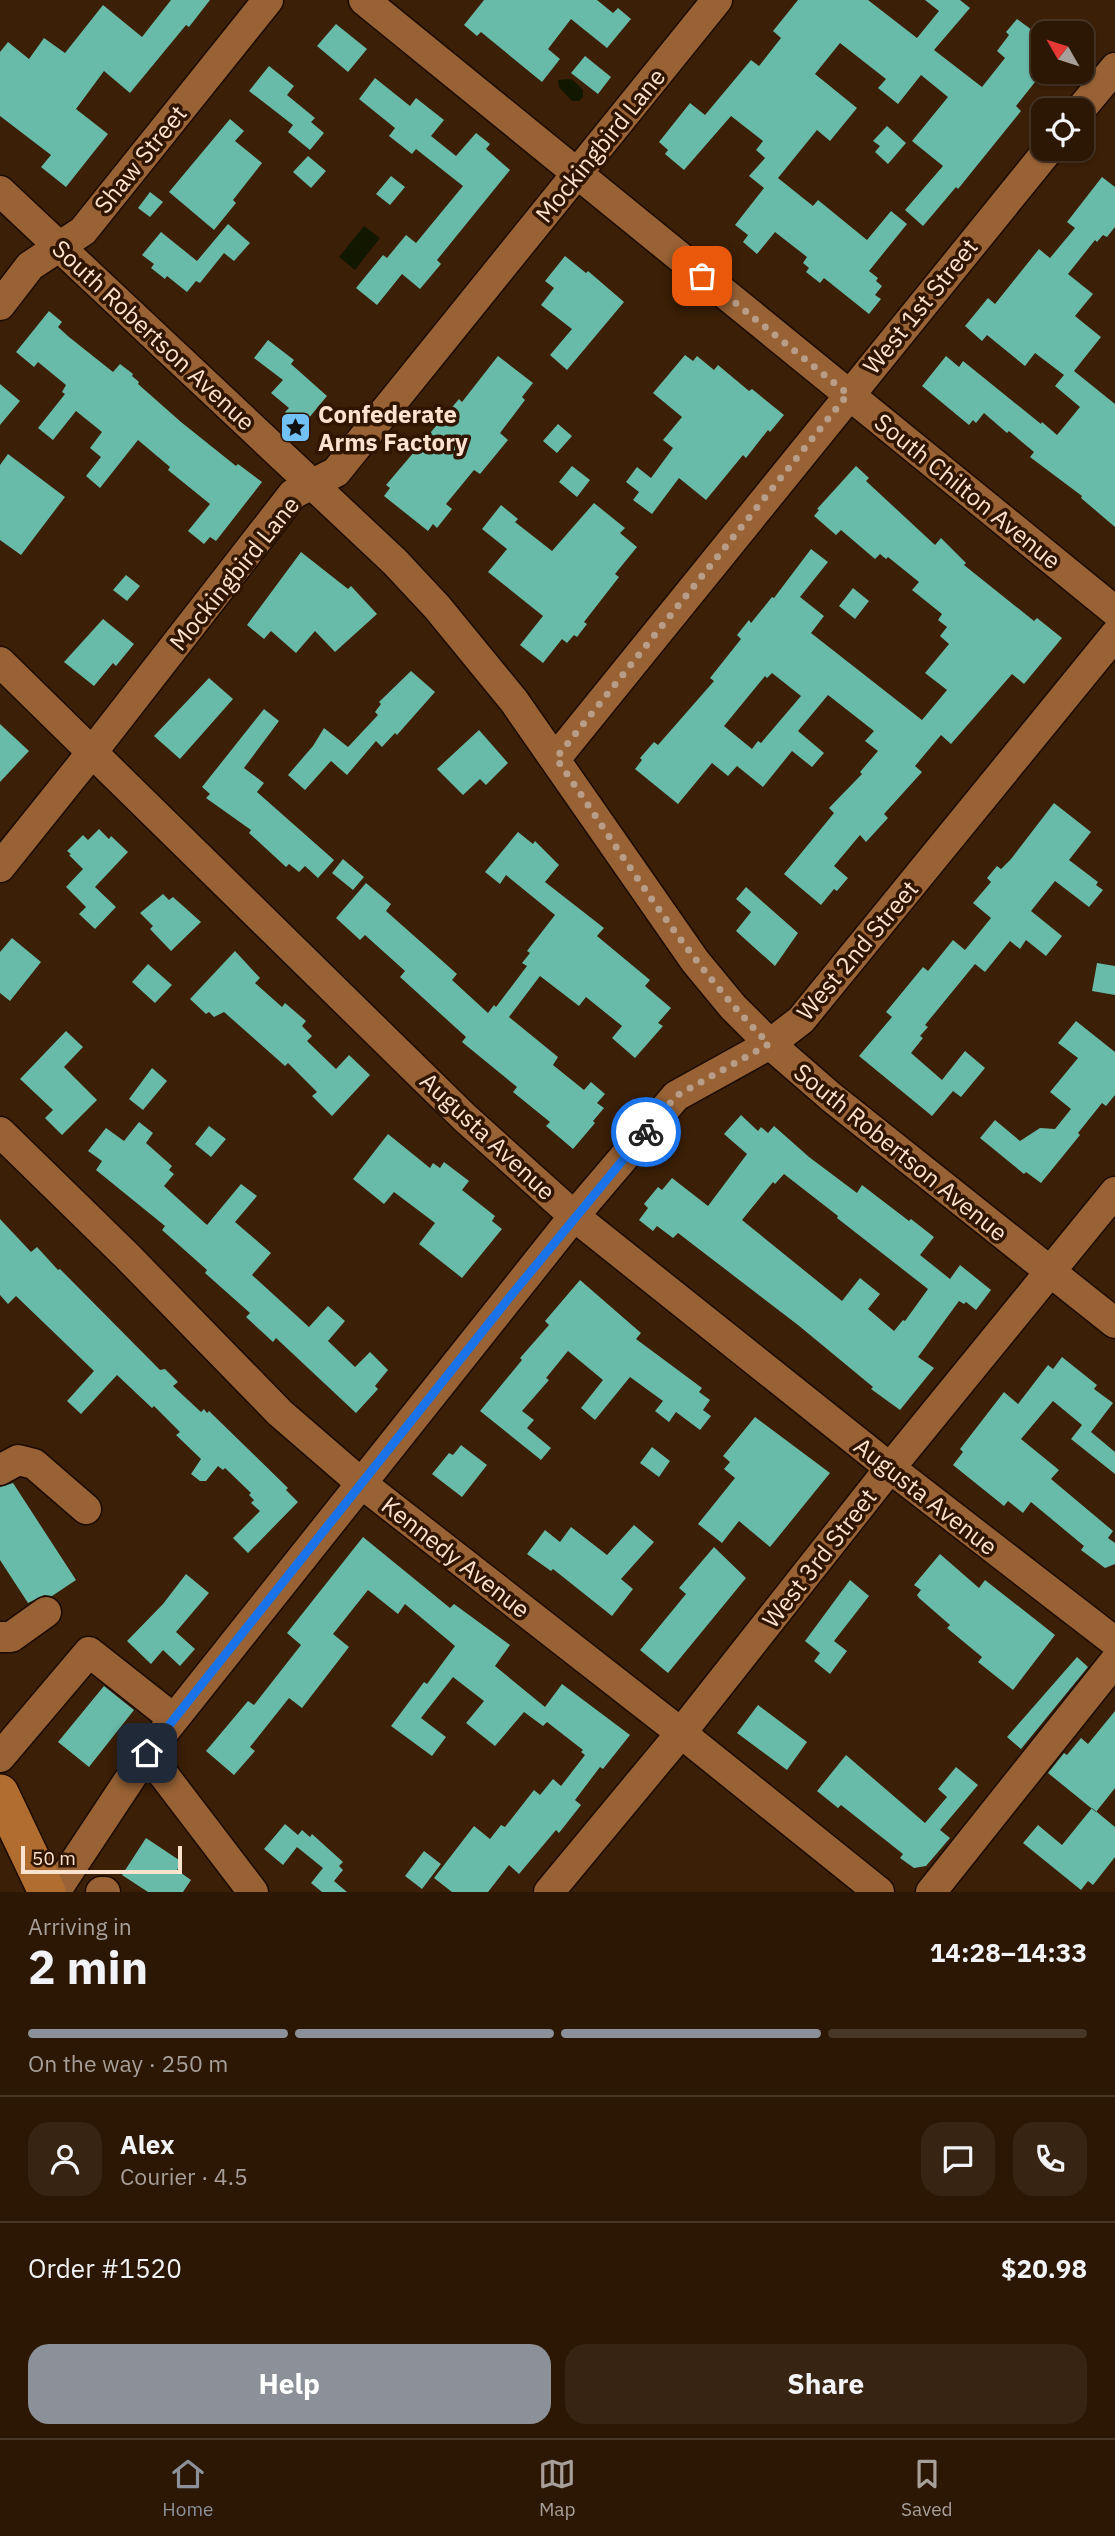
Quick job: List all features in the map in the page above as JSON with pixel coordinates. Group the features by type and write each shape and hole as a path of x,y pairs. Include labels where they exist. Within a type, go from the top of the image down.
{"main road":[{"path":"0,1793 47,1892"}],"street":[{"name":"Shaw Street","path":"0,304 30,266 83,231 268,0"},
{"name":"South Chilton Avenue","path":"364,0 1115,611"},
{"name":"Mockingbird Lane","path":"0,867 293,494 336,472 717,0"},
{"path":"1090,98 1115,68"},
{"name":"West 1st Street","path":"556,758 1039,161"},
{"name":"South Robertson Avenue","path":"0,191 395,562 437,607 514,701 556,758 695,961 733,1007 769,1044 831,1097 1115,1323"},
{"name":"West 2nd Street","path":"55,1892 147,1753 575,1216 676,1096 769,1044 801,1020 1115,635"},
{"name":"Augusta Avenue","path":"0,662 464,1117 575,1216 890,1468 1115,1642"},
{"name":"Kennedy Avenue","path":"0,1132 127,1256 280,1413 361,1483 879,1892"},
{"name":"West 3rd Street","path":"549,1892 681,1733 890,1468 1115,1192"},
{"path":"0,1469 18,1460 34,1464 86,1509"},
{"path":"0,1637 11,1637 46,1612"},
{"path":"0,1757 89,1653 174,1719"},
{"path":"931,1892 1115,1661"},
{"path":"147,1753 253,1892"}],"shaded area":[{"path":"558,80 573,80 583,90 583,97 579,101 572,101 559,87"},
{"path":"364,226 380,238 355,270 339,257"}],"building":[{"path":"171,0 210,0 130,93 104,71 76,109 108,134 66,187 41,167 51,155 0,116 0,52 8,42 29,59 44,38 65,53 103,5 142,37"},
{"path":"484,0 597,0 613,13 618,8 631,19 607,48 571,19 548,49 560,59 542,82 481,32 477,36 464,25"},
{"path":"798,0 868,0 917,38 939,11 925,0 960,0 970,8 934,50 982,87 1005,58 997,51 1009,35 1006,32 1017,19 1031,29 1031,84 1033,84 1016,106 1021,111 958,189 956,187 923,226 905,210 943,166 912,141 948,97 921,75 898,104 878,88 886,79 840,43 815,74 857,108 830,141 817,130 778,178 813,206 818,200 867,240 891,211 907,224 869,271 878,278 876,281 882,286 875,295 881,299 869,314 824,278 820,283 806,272 809,268 803,263 807,257 775,232 757,254 743,242 748,235 735,225 764,188 749,176 765,158 756,150 763,141 731,116 684,170 665,154 668,150 659,142 690,103 705,115 751,60 759,66 781,38 773,31"},
{"path":"336,24 367,49 348,72 317,46"},
{"path":"585,56 611,77 598,94 571,73"},
{"path":"269,66 294,86 287,95 315,118 311,122 324,133 310,150 288,132 293,125 249,91"},
{"path":"375,78 410,106 416,98 444,120 431,136 456,156 476,133 490,144 486,149 510,170 437,260 441,264 420,289 402,274 377,305 356,288 383,255 387,258 406,235 416,243 463,186 416,149 412,154 389,136 395,128 359,99"},
{"path":"230,119 244,131 235,141 262,163 233,200 236,203 214,230 169,192"},
{"path":"887,126 906,143 888,164 875,152 880,146 873,141"},
{"path":"308,156 326,171 311,188 293,172"},
{"path":"391,176 405,187 390,205 376,194"},
{"path":"1102,177 1115,187 1115,227 1107,237 1103,235 1097,242 1095,240 1068,274 1093,294 1075,316 1101,337 1074,371 1115,404 1115,527 1081,498 1082,496 1030,457 1034,452 1009,431 1007,433 984,413 976,423 973,420 969,425 922,386 946,356 959,367 963,361 1057,435 1080,407 1055,386 1064,375 1035,353 1025,366 987,335 982,341 965,326 988,298 995,304 1039,249 1050,258 1075,228 1067,222"},
{"path":"150,192 163,202 150,217 138,208"},
{"path":"228,224 250,243 234,261 224,253 200,283 196,281 187,292 167,276 165,279 151,268 154,264 142,255 161,232 197,261"},
{"path":"565,256 586,273 588,271 624,302 567,370 550,355 572,329 541,305 554,288 545,281"},
{"path":"49,311 62,322 58,327 69,337 113,372 120,364 181,422 236,466 238,464 262,482 216,541 210,537 204,544 188,531 210,504 168,470 170,467 138,440 100,488 86,476 101,457 90,448 102,432 76,411 53,440 38,428 65,394 62,392 66,385 38,362 34,367 16,352"},
{"path":"268,340 294,360 291,364 327,396 308,419 304,416 299,423 285,412 289,408 271,393 283,380 254,358"},
{"path":"685,355 693,361 697,356 714,370 718,365 784,415 746,458 743,455 706,500 679,478 652,514 633,500 639,492 626,482 637,467 651,478 673,448 663,440 682,417 653,393"},
{"path":"498,356 533,383 522,397 525,400 500,433 508,440 480,474 474,470 446,504 452,509 437,528 433,524 428,531 384,496 390,488 386,485 459,399 462,402"},
{"path":"0,384 20,401 0,425"},
{"path":"558,424 572,436 557,453 543,441"},
{"path":"8,454 65,497 21,555 0,540 0,465"},
{"path":"572,466 590,480 577,497 559,482"},
{"path":"856,466 869,478 866,481 935,545 941,538 966,563 964,565 1034,621 1037,618 1062,638 1024,684 1012,674 951,744 941,735 915,766 922,772 884,814 888,818 866,842 860,835 834,866 848,878 837,891 834,889 821,905 784,874 834,813 829,808 862,774 860,772 878,751 865,741 874,731 828,695 798,731 824,753 812,767 792,751 763,787 737,766 728,776 712,763 678,804 635,769 642,760 640,758 654,742 658,745 714,681 710,678 741,639 737,635 749,620 751,623 772,597 774,598 811,549 828,562 800,597 824,616 811,633 922,720 947,690 925,673 949,644 940,636 947,627 938,620 942,614 912,590 919,582 888,557 886,559 880,554 875,559 841,530 836,535 814,516 819,510 817,509","holes":["772,673 801,696 761,743 758,741 752,749 724,726 765,676 767,678"]},
{"path":"594,503 625,528 620,533 637,547 615,574 619,577 584,622 587,624 577,637 574,635 567,643 562,639 543,663 520,645 543,616 488,572 507,549 482,529 501,505 518,519 515,522 552,551"},
{"path":"301,552 348,589 351,586 377,614 335,652 315,631 296,653 271,631 264,639 247,625"},
{"path":"126,575 140,586 127,601 113,590"},
{"path":"853,588 869,601 855,619 839,606"},
{"path":"103,619 134,644 116,666 113,663 94,686 64,662"},
{"path":"411,671 435,692 397,735 395,733 382,747 376,741 347,775 331,761 305,790 288,775 313,746 324,728 348,747 378,715 375,712 381,704 379,702"},
{"path":"209,678 233,699 180,759 154,736"},
{"path":"264,709 279,721 244,768 264,783 257,792 334,860 318,878 305,866 299,872 289,864 286,867 249,833 251,830 206,798 210,794 202,787"},
{"path":"0,724 29,751 0,782"},
{"path":"479,730 508,763 486,785 480,779 463,795 437,769"},
{"path":"1054,803 1091,832 1069,860 1098,882 1096,885 1103,890 1089,907 1055,881 1031,911 1062,936 1046,956 1026,940 1020,949 1010,941 985,972 975,964 925,1025 928,1027 920,1036 923,1038 911,1053 942,1080 965,1051 985,1068 961,1097 953,1091 932,1116 859,1056 892,1017 886,1012 923,967 928,971 953,940 965,950 991,918 973,903 991,882 987,878 997,866 1001,869 1011,859"},
{"path":"99,829 128,852 95,887 116,907 95,929 79,914 86,907 66,887 83,869 67,851 83,835 88,840"},
{"path":"518,832 533,844 535,841 559,865 545,882 604,928 597,936 650,980 645,986 671,1008 658,1023 663,1026 635,1058 612,1038 622,1026 586,997 579,1006 540,976 509,1017 558,1057 553,1065 584,1090 591,1082 605,1094 597,1103 604,1108 573,1149 546,1126 550,1122 513,1092 517,1087 462,1042 466,1037 400,977 405,971 365,935 360,940 336,918 366,883 391,904 386,911 457,974 452,980 488,1013 494,1005 496,1007 527,966 522,963 530,953 527,951 555,915 506,875 500,884 485,872"},
{"path":"343,859 364,877 353,890 332,873"},
{"path":"746,887 798,933 775,966 736,931 751,912 736,899"},
{"path":"163,894 169,900 173,897 201,922 171,951 150,929 153,926 140,913"},
{"path":"12,938 41,962 10,1001 0,993 0,952"},
{"path":"235,951 260,978 255,983 282,1007 285,1003 306,1021 302,1026 312,1036 307,1041 336,1069 349,1055 370,1075 332,1116 312,1096 317,1092 288,1063 285,1066 224,1012 214,1017 209,1012 206,1014 190,999"},
{"path":"1097,963 1115,966 1115,995 1092,991"},
{"path":"148,964 172,985 155,1003 132,982"},
{"path":"1076,1021 1115,1052 1115,1095 1106,1106 1102,1103 1041,1183 1026,1172 1024,1174 980,1138 995,1120 1020,1141 1040,1128 1055,1129 1071,1109 1050,1092 1078,1058 1058,1043"},
{"path":"66,1031 83,1047 64,1067 97,1100 62,1135 45,1118 53,1110 20,1079"},
{"path":"152,1068 167,1081 143,1110 129,1099"},
{"path":"741,1115 758,1131 761,1127 768,1133 774,1126 809,1157 857,1193 862,1185 934,1237 920,1255 950,1279 960,1265 991,1290 976,1310 966,1302 964,1304 959,1301 918,1357 934,1368 900,1410 871,1389 873,1387 798,1325 678,1233 673,1238 657,1226 653,1231 639,1220 648,1208 644,1204 658,1187 662,1190 672,1178 708,1206 747,1154 724,1134","holes":["784,1174 838,1216 837,1218 928,1289 905,1321 894,1331 868,1309 880,1294 860,1278 842,1301 742,1220 773,1182 775,1184"]},
{"path":"139,1122 153,1133 146,1143 172,1166 169,1170 174,1174 164,1186 207,1225 241,1184 257,1196 235,1222 271,1253 252,1275 309,1327 328,1306 345,1321 328,1341 355,1367 370,1352 388,1370 375,1386 378,1389 356,1413 276,1338 273,1342 246,1317 250,1313 162,1230 165,1226 96,1170 102,1161 88,1151 106,1128 124,1141"},
{"path":"209,1126 226,1139 211,1157 195,1144"},
{"path":"388,1134 430,1168 433,1163 440,1168 444,1162 469,1181 462,1190 495,1216 492,1221 502,1229 462,1278 419,1244 435,1223 394,1192 384,1204 353,1179"},
{"path":"0,1219 31,1252 37,1247 160,1370 165,1369 178,1382 173,1386 201,1412 204,1409 207,1413 209,1411 288,1488 286,1490 298,1502 248,1553 233,1538 260,1511 251,1503 254,1500 249,1495 251,1493 225,1468 223,1470 218,1466 206,1481 200,1481 191,1474 201,1459 176,1435 180,1432 154,1406 152,1408 117,1375 81,1414 67,1401 94,1371 16,1296 8,1304 0,1295"},
{"path":"580,1280 641,1333 636,1339 702,1388 699,1392 710,1400 703,1410 711,1416 700,1430 676,1412 669,1422 655,1411 663,1401 630,1377 595,1420 581,1408 603,1380 568,1351 546,1378 549,1380 522,1411 534,1420 527,1428 551,1448 541,1460 480,1411 549,1325 545,1321"},
{"path":"1062,1357 1097,1385 1094,1389 1113,1403 1091,1432 1115,1452 1115,1474 1071,1439 1082,1425 1053,1401 1021,1439 1059,1470 1051,1479 1113,1531 1108,1538 1115,1543 1115,1564 1105,1568 1081,1550 1084,1546 1031,1502 1023,1513 1008,1501 1004,1506 953,1465 963,1452 960,1449 1004,1392 1018,1404 1048,1365 1053,1369"},
{"path":"755,1417 830,1473 770,1547 739,1521 722,1543 698,1524 735,1478 724,1469 730,1462 723,1456"},
{"path":"461,1445 487,1465 462,1497 432,1474 449,1453 453,1455"},
{"path":"652,1447 670,1461 659,1477 640,1463"},
{"path":"13,1483 76,1580 52,1596 44,1595 28,1603 0,1560 0,1487"},
{"path":"634,1525 654,1542 621,1579 633,1589 612,1616 553,1569 551,1571 527,1554 545,1530 560,1542 571,1527 607,1555"},
{"path":"363,1537 450,1608 454,1604 510,1645 495,1666 545,1707 562,1684 630,1735 603,1769 600,1767 575,1800 581,1805 559,1833 556,1830 519,1874 509,1865 488,1892 452,1892 434,1878 474,1826 490,1839 501,1825 505,1827 534,1790 540,1795 553,1779 561,1786 585,1755 581,1752 583,1750 547,1722 543,1726 524,1712 495,1746 466,1723 484,1701 453,1677 421,1718 446,1737 432,1756 391,1726 455,1646 405,1604 398,1614 368,1590 333,1634 349,1647 302,1708 289,1698 250,1747 255,1751 234,1775 206,1751 248,1701 254,1705 301,1645 287,1633"},
{"path":"714,1547 746,1578 668,1673 640,1650 686,1594 679,1588"},
{"path":"940,1554 979,1588 985,1580 1055,1635 1013,1690 978,1662 982,1657 947,1628 950,1625 917,1595 921,1590 914,1585"},
{"path":"186,1574 209,1593 176,1632 195,1649 180,1666 163,1650 151,1664 127,1641 163,1604"},
{"path":"850,1580 869,1596 834,1641 847,1651 830,1674 814,1661 820,1653 805,1641"},
{"path":"1077,1657 1088,1667 1021,1749 1007,1737"},
{"path":"104,1686 134,1710 89,1767 58,1742"},
{"path":"758,1705 807,1742 787,1770 737,1733"},
{"path":"1115,1711 1115,1788 1096,1812 1048,1773 1081,1738 1088,1744"},
{"path":"846,1755 925,1823 947,1797 938,1789 956,1767 978,1785 940,1830 950,1838 926,1866 914,1868 900,1858 903,1854 841,1805 838,1808 817,1791"},
{"path":"1092,1808 1115,1827 1115,1857 1093,1885 1088,1881 1081,1890 1023,1843 1038,1825 1062,1845"},
{"path":"285,1824 298,1835 302,1830 310,1837 312,1834 343,1862 339,1866 343,1870 334,1881 347,1892 322,1892 311,1883 323,1868 297,1847 283,1865 264,1849"},
{"path":"146,1838 182,1862 177,1870 191,1880 183,1892 148,1892 122,1875"},
{"path":"424,1851 441,1864 422,1889 405,1876"}],"way so far":[{"path":"646,1132 676,1096 769,1044 733,1007 695,961 556,758 848,394 702,276"}],"place":[{"name":"Confederate Arms Factory","path":"295,428"}],"route":[{"path":"147,1753 509,1298 646,1132"}]}
